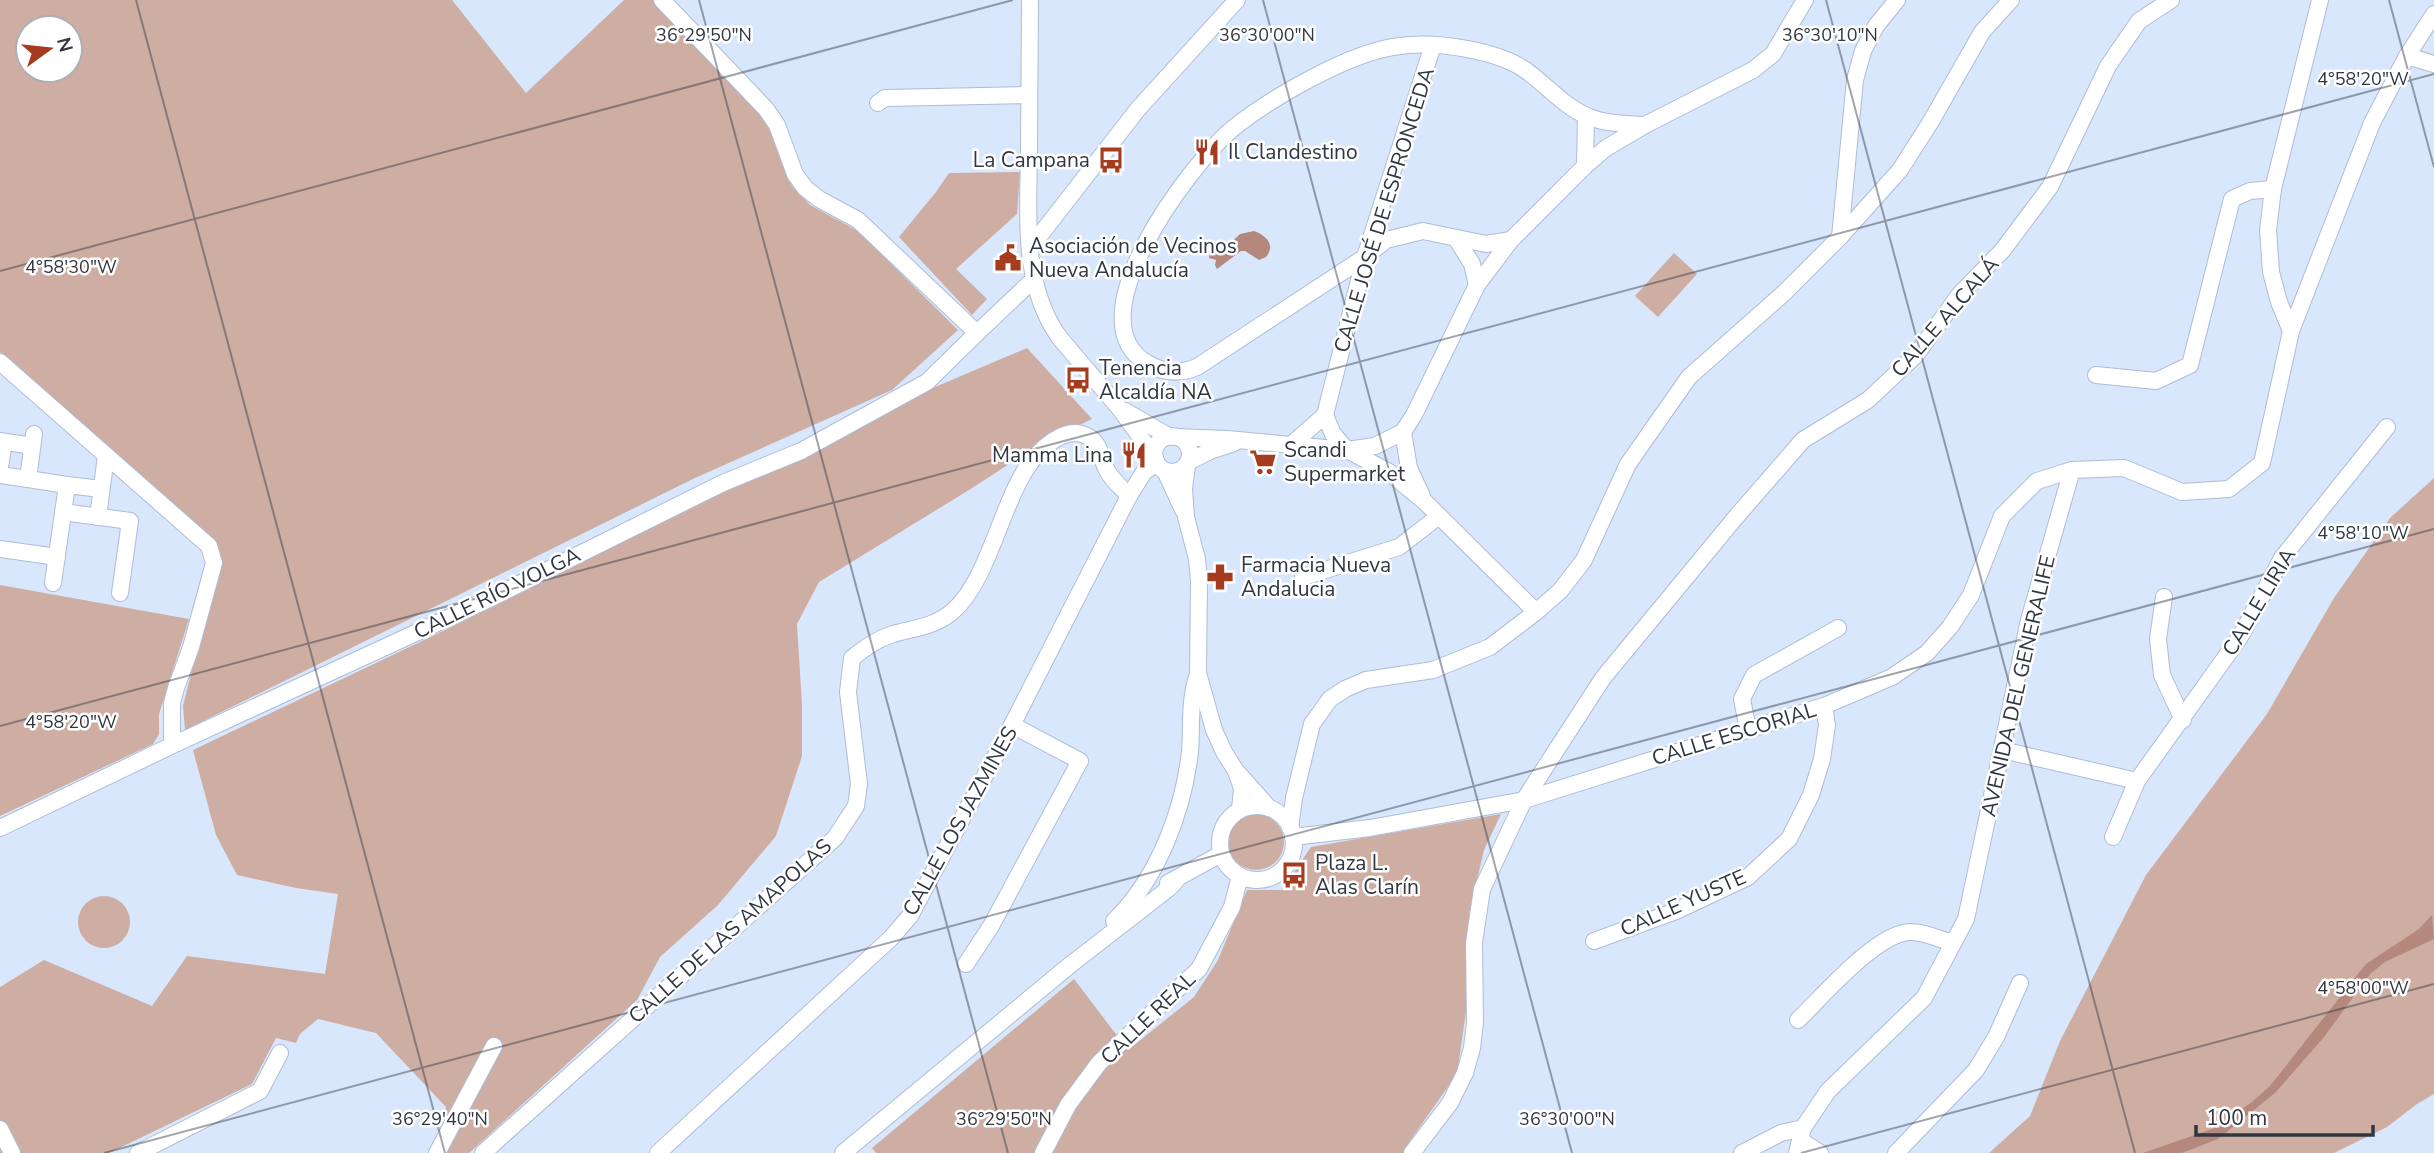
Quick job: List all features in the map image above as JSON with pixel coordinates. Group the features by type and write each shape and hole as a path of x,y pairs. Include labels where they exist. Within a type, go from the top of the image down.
{"street":[{"path":"662,0 766,109 777,125 795,174 805,188 819,199 858,220 977,333"},
{"path":"1030,0 1030,248 1038,297 1051,326 1120,409 1159,464 1186,517"},
{"path":"1030,248 1138,109 1237,0"},
{"path":"1159,464 1156,446 1173,437 1348,450 1375,446 1404,432 1477,285 1511,240 1606,148 1753,70 1773,54 1805,0"},
{"path":"1840,237 1855,80 1863,51 1876,26 1898,0"},
{"path":"1294,798 1270,808 1250,806 1232,815 1221,833 1221,854 1240,876 1262,879 1273,876 1289,860 1293,849 1294,798 1312,724 1329,699 1366,680 1433,670 1490,646 1560,591 1584,560 1628,464 1689,377 1784,293 1840,237 1900,170 1982,32 2011,0"},
{"name":"CALLE ALCALÁ","path":"1412,1153 1450,1103 1465,1073 1472,1048 1475,1022 1474,943 1482,889 1524,800 1603,678 1803,440 1868,400 1916,355 1960,294 2002,251 2050,187 2108,66 2139,21 2171,0"},
{"path":"2291,331 2271,272 2268,230 2273,189 2319,0"},
{"path":"2071,470 2124,468 2182,492 2229,489 2262,463 2291,331 2372,122 2407,56 2434,15"},
{"path":"1511,240 1486,244 1423,231 1386,240 1365,257 1197,367 1186,371 1157,369 1144,362 1135,355 1125,336 1123,317 1130,276 1156,221 1204,156 1232,130 1269,104 1339,64 1381,49 1400,46 1433,45 1484,54 1525,70 1586,116 1613,123 1645,125"},
{"name":"CALLE JOSÉ DE ESPRONCEDA","path":"1325,415 1365,257 1433,45"},
{"path":"2407,56 2434,64"},
{"path":"878,103 884,98 1029,95"},
{"path":"1586,116 1586,166"},
{"path":"2096,375 2156,382 2190,365 2232,199 2250,191 2273,189"},
{"path":"1456,238 1472,264 1477,285"},
{"name":"CALLE RÍO VOLGA","path":"0,828 486,600 723,483 801,452 926,382 1034,279"},
{"path":"0,362 209,546 214,563 173,703 172,737 177,743"},
{"path":"1120,409 1188,447 1184,489 1186,517 1198,570 1198,673 1213,730 1236,771 1242,789 1240,809"},
{"path":"1290,445 1325,415 1333,434 1348,450 1390,472 1425,502 1536,612"},
{"name":"CALLE LIRIA","path":"2113,836 2137,781 2240,637 2282,558 2387,427"},
{"name":"CALLE DE LAS AMAPOLAS","path":"483,1153 835,838 856,806 859,784 848,692 852,658 873,642 925,628 953,612 971,590 1026,469 1044,447 1059,437 1074,432 1089,436 1097,446 1108,472 1129,496"},
{"path":"1404,432 1409,468 1425,502"},
{"path":"0,467 2,441 33,440 28,479"},
{"path":"1159,464 1177,471 1210,451 1240,442"},
{"path":"97,517 106,456"},
{"name":"CALLE LOS JAZMINES","path":"658,1153 891,938 910,916 1013,725 1129,496 1144,472 1159,464"},
{"name":"CALLE ESCORIAL","path":"1292,832 1370,828 1524,800 1824,706 1892,677 1927,653 1950,627 1971,595 2002,516 2036,481 2071,470"},
{"name":"AVENIDA DEL GENERALIFE","path":"1800,1140 1828,1091 1924,998 1966,919 2029,620 2071,470"},
{"path":"0,475 102,489"},
{"path":"53,583 67,485"},
{"path":"63,512 130,521 120,593"},
{"path":"1303,577 1392,550 1439,516"},
{"path":"0,549 57,557"},
{"path":"2164,597 2158,639 2162,676 2183,720"},
{"path":"1748,730 1742,699 1754,675 1838,628"},
{"path":"1070,965 1133,901 1162,851 1184,790 1190,751 1193,689 1198,673"},
{"name":"CALLE YUSTE","path":"1594,941 1676,911 1748,877 1790,839 1811,795 1822,759 1827,725 1824,706"},
{"path":"966,964 991,926 1080,761 1013,725"},
{"path":"2002,750 2137,781"},
{"path":"1236,771 1270,808 1285,819 1292,832"},
{"path":"1133,901 1175,881 1221,854"},
{"name":"CALLE REAL","path":"1043,1153 1068,1105 1099,1063 1199,969 1231,907 1240,876"},
{"path":"843,1153 1175,881"},
{"path":"1798,1020 1875,946 1894,936 1911,932 1953,943"},
{"path":"1896,1153 1976,1070 1996,1037 2020,983"},
{"path":"437,1153 494,1046"},
{"path":"138,1153 260,1091 280,1053"},
{"path":"0,1129 12,1153"},
{"path":"1742,1153 1781,1133 1800,1140 1820,1153"}],"shaded area":[{"path":"0,0 452,0 526,93 624,0 654,0 767,121 792,186 810,205 858,231 958,330 892,390 695,478 185,730 183,706 204,621 216,544 0,352"},
{"path":"1020,172 1017,214 956,269 987,299 972,315 899,237 949,173"},
{"path":"1254,231 1262,235 1270,245 1266,257 1259,260 1241,251 1217,269 1216,260 1209,258 1210,252 1221,252 1240,234"},
{"path":"1674,253 1697,274 1658,317 1635,296"},
{"path":"1027,348 1092,419 1037,446 819,582 797,624 802,756 776,836 718,905 660,957 637,1000 469,1153 440,1153 446,1107 376,1033 318,1019 300,1034 296,1043 276,1038 252,1084 109,1153 0,1153 0,987 44,960 152,1006 187,956 325,974 338,894 237,875 216,835 193,750 443,631 921,393"},
{"path":"2434,478 2434,1094 2387,1127 2334,1153 1989,1153 2030,1116 2060,1041 2146,875 2267,714 2334,598 2390,518"},
{"path":"0,585 189,619 159,714 159,734 153,744 0,816"},
{"path":"1256,814 1267,816 1276,822 1282,831 1282,853 1276,862 1267,868 1256,870 1245,868 1236,862 1230,853 1228,842 1230,831 1236,822 1245,816"},
{"path":"1501,814 1484,850 1469,914 1467,1005 1457,1074 1409,1142 1423,1153 876,1153 872,1148 1074,979 1128,1050 1194,997 1218,960 1247,890 1282,890 1311,847"},
{"path":"104,896 114,898 122,904 128,912 128,932 122,940 114,946 104,948 94,946 86,940 80,932 78,922 80,912 86,904 94,898"},
{"path":"2432,915 2434,939 2385,962 2370,974 2324,1037 2275,1093 2218,1139 2182,1153 2143,1153 2212,1129 2252,1102 2270,1086 2366,964 2419,929"}],"place":[{"name":"Il Clandestino","path":"1207,152"},
{"name":"La Campana","path":"1111,160"},
{"name":"Asociación de Vecinos Nueva Andalucía","path":"1008,258"},
{"name":"Tenencia Alcaldía NA","path":"1078,380"},
{"name":"Mamma Lina","path":"1134,455"},
{"name":"Scandi Supermarket","path":"1263,462"},
{"name":"Farmacia Nueva Andalucia","path":"1220,577"},
{"name":"Plaza L. Alas Clarín","path":"1294,875"}]}
